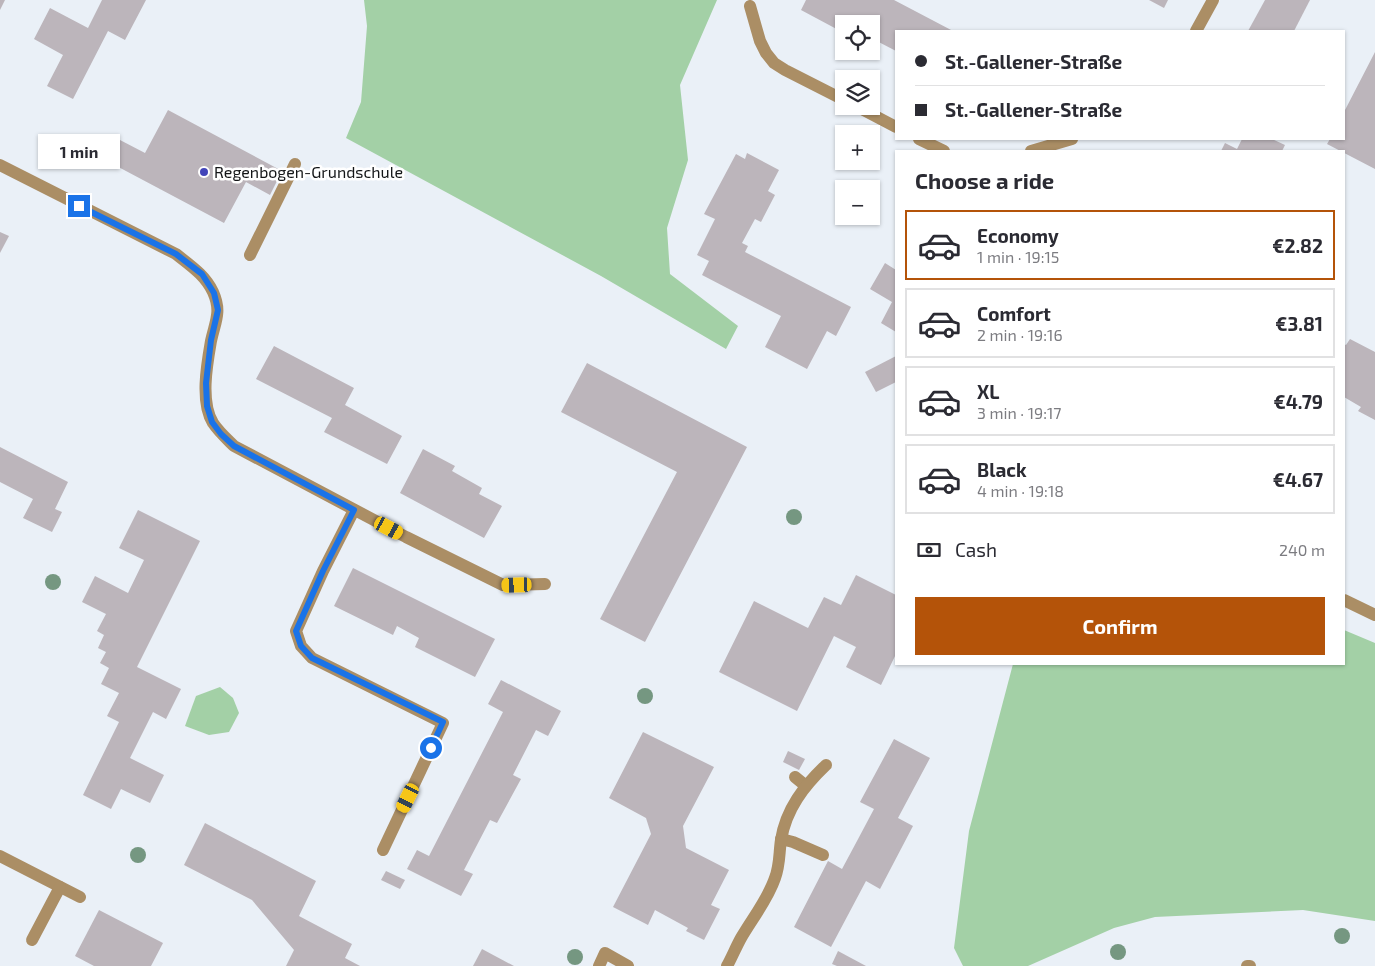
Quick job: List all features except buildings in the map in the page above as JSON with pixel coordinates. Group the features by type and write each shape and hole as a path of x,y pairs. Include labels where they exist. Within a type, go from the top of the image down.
{"street":[{"path":"1197,30 1213,0"},
{"path":"750,6 760,42 774,62 785,70 835,95"},
{"path":"873,115 895,126"},
{"path":"921,140 942,150"},
{"path":"1034,150 1069,140"},
{"path":"250,255 295,164"},
{"path":"0,165 176,254 202,274 214,293 218,310 211,340 206,383 207,406 212,422 234,446 503,586 545,584"},
{"path":"354,510 323,571 296,631 301,646 312,658 443,722 383,850"},
{"path":"1345,601 1375,616"},
{"path":"727,966 775,880 779,865 781,839 795,801 826,765"},
{"path":"795,777 806,786"},
{"path":"781,839 823,855"},
{"path":"0,856 80,897"},
{"path":"32,940 60,887"},
{"path":"599,966 605,954 628,966"}],"green space":[{"path":"364,0 717,0 680,85 688,160 667,228 670,274 738,326 726,349 601,276 346,138 361,102 367,26"},
{"path":"1345,630 1375,643 1375,921 1303,910 1155,917 1114,928 1028,966 963,966 954,948 969,831 1013,665 1345,665"},
{"path":"220,687 233,698 239,713 229,732 209,735 185,726 196,696"}],"place":[{"name":"Regenbogen-Grundschule","path":"204,172"}],"route":[{"path":"79,206 176,254 202,274 214,293 218,310 211,340 206,383 207,406 212,422 234,446 354,510 323,571 296,631 301,646 312,658 443,722 431,748"}]}
